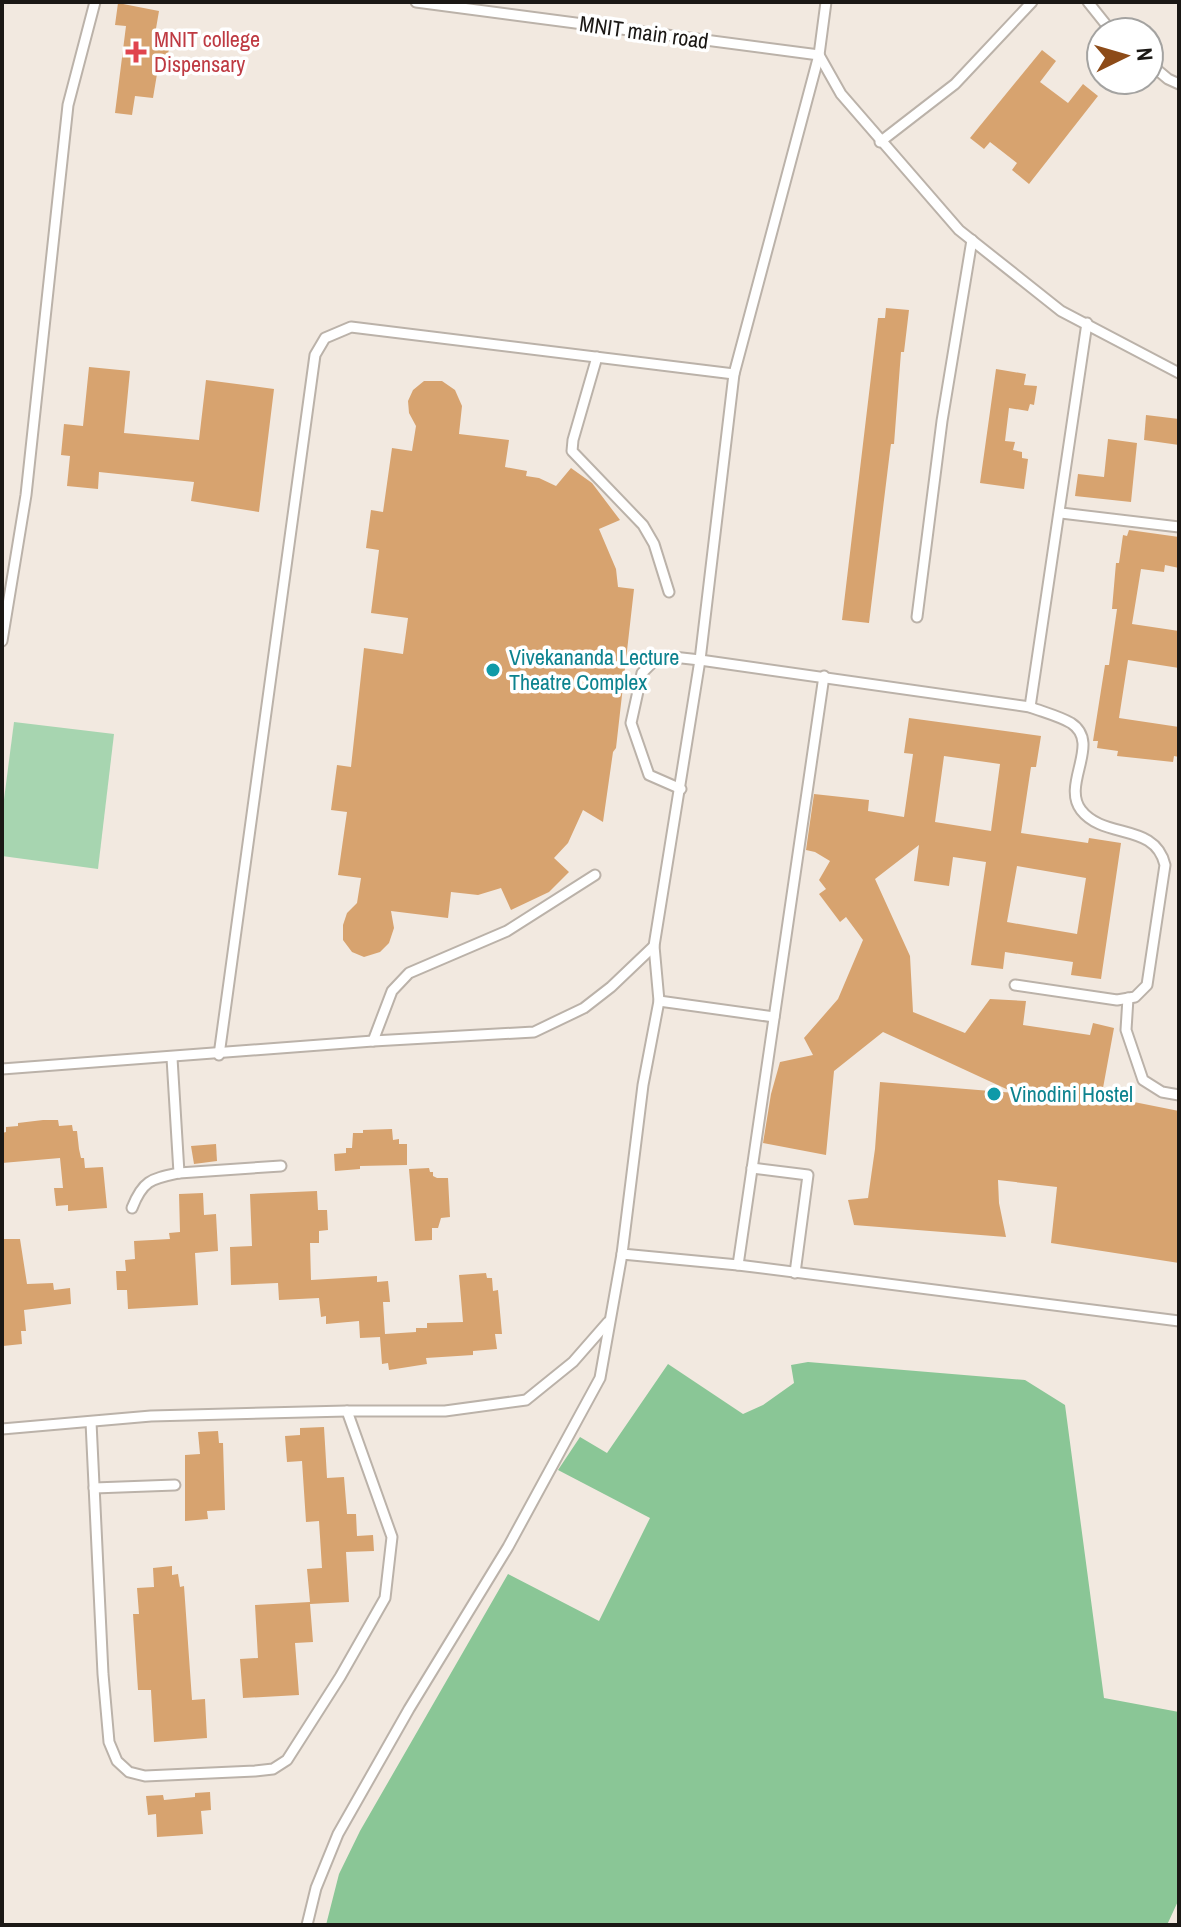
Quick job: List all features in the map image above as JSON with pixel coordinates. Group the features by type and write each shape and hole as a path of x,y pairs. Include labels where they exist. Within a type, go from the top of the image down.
{"lane":[{"path":"2,641 26,495 68,105 95,2"},
{"name":"MNIT main road","path":"416,2 467,5 819,55"},
{"path":"307,1925 316,1888 345,1821 508,1547 600,1378 622,1254 643,1085 659,1001 654,946 700,660 734,374 819,55 826,2"},
{"path":"880,142 955,84 1032,2"},
{"path":"819,55 841,94 959,230 1061,311 1179,373"},
{"path":"917,617 942,421 972,240"},
{"path":"1030,707 1087,323"},
{"path":"219,1055 315,355 325,338 351,327 734,374"},
{"path":"597,357 572,451 643,525 654,544 669,592"},
{"path":"1061,513 1179,527"},
{"path":"681,789 649,775 631,723 642,673 655,660 673,657 824,676 1030,707 1070,722 1079,730 1084,743 1075,786 1080,809 1095,821 1153,842 1162,850 1165,865 1147,985 1135,997 1117,1000 1015,985"},
{"path":"738,1265 824,676"},
{"path":"373,1041 392,991 409,973 507,931 595,875"},
{"path":"2,1069 534,1032 584,1008 654,946"},
{"path":"1128,998 1126,1030 1143,1080 1162,1092 1179,1095"},
{"path":"659,1001 774,1017"},
{"path":"172,1058 179,1173"},
{"path":"132,1208 138,1192 149,1180 179,1173 281,1166"},
{"path":"752,1168 808,1175 795,1273"},
{"path":"622,1254 738,1265 1179,1321"},
{"path":"2,1429 151,1416 445,1411 526,1400 573,1362 610,1320"},
{"path":"91,1422 109,1742 117,1761 129,1772 145,1776 273,1769 287,1760 303,1739 385,1598 392,1537 347,1411"},
{"path":"94,1488 175,1485"}],"green space":[{"path":"14,722 114,734 98,869 2,856 2,815"},
{"path":"808,1362 1025,1380 1065,1405 1104,1698 1179,1712 1179,1899 1167,1925 326,1925 339,1874 360,1831 508,1574 599,1621 650,1518 558,1470 580,1437 607,1453 668,1364 743,1414 763,1405 794,1383 791,1365"}],"building":[{"path":"118,3 159,11 153,46 169,48 166,69 158,68 153,98 135,96 132,115 115,113 126,26 115,25"},
{"path":"1042,50 1056,61 1040,82 1068,103 1083,84 1085,96 1098,96 1029,184 1012,170 1017,163 990,142 984,149 970,138"},
{"path":"886,308 909,310 904,352 901,352 894,444 891,444 890,451 869,623 842,620 878,318 885,318"},
{"path":"89,367 130,371 124,433 199,440 206,380 274,389 259,512 191,501 194,482 99,472 98,489 67,486 70,456 61,455 64,424 83,426"},
{"path":"996,369 1026,374 1024,385 1037,386 1034,405 1030,404 1028,411 1009,408 1005,441 1015,442 1013,450 1022,452 1022,458 1028,459 1024,489 980,483"},
{"name":"Vivekananda Lecture Theatre Complex","path":"424,381 442,381 455,390 462,406 459,434 509,440 505,467 527,471 526,476 556,486 571,468 592,483 620,520 599,529 616,569 618,587 634,589 616,748 603,822 583,810 568,843 554,858 569,872 549,892 511,910 501,888 478,895 451,892 448,918 391,911 394,928 389,943 380,952 364,957 352,952 343,940 343,925 347,913 357,903 361,878 338,875 347,812 331,810 337,765 351,767 364,648 403,654 408,618 371,613 379,550 366,548 371,510 383,512 392,448 412,451 416,426 409,413 408,401 413,390"},
{"path":"1146,415 1179,419 1179,445 1144,440"},
{"path":"1108,439 1137,443 1131,502 1075,496 1078,474 1104,477"},
{"path":"1129,530 1179,537 1179,568 1165,565 1164,572 1141,569 1132,624 1179,631 1179,668 1128,660 1119,718 1179,727 1179,757 1174,756 1173,762 1117,756 1118,751 1097,748 1098,741 1093,741 1117,609 1112,609 1116,563 1119,563 1123,535 1127,536"},
{"name":"Vinodini Hostel","path":"909,718 1041,736 1036,767 1031,767 1021,833 1088,843 1089,838 1121,843 1101,979 1071,975 1073,962 1005,952 1003,969 971,965 986,862 953,857 949,886 914,881 919,845 875,879 910,956 913,1012 965,1033 990,999 1026,1001 1023,1025 1090,1035 1093,1023 1114,1028 1103,1088 1114,1098 1179,1111 1179,1263 1051,1243 1057,1187 998,1180 1006,1237 854,1225 848,1200 868,1198 880,1082 1015,1093 883,1032 834,1071 826,1155 763,1143 780,1062 813,1055 804,1038 838,999 863,940 846,917 840,922 819,894 826,889 819,880 830,861 806,850 814,794 869,800 868,811 904,817 913,754 904,753","holes":["944,756 1000,764 991,831 935,822","1017,866 1086,878 1077,934 1007,922"]},
{"path":"58,1120 59,1126 72,1125 73,1131 77,1131 85,1168 103,1167 107,1208 68,1211 68,1205 56,1206 54,1188 63,1188 60,1158 2,1163 2,1133 6,1132 6,1127"},
{"path":"392,1129 393,1140 399,1139 399,1144 407,1144 407,1165 360,1166 360,1169 335,1171 334,1154 346,1153 346,1148 352,1148 353,1133"},
{"path":"216,1144 217,1161 194,1164 191,1146"},
{"path":"429,1168 433,1176 448,1178 450,1217 441,1218 438,1228 432,1228 432,1240 415,1241 409,1169"},
{"path":"317,1191 318,1210 327,1210 328,1230 319,1231 319,1243 310,1243 311,1280 377,1276 377,1282 388,1281 390,1302 383,1302 385,1334 416,1332 416,1328 427,1328 427,1323 463,1322 459,1275 486,1273 487,1278 492,1278 493,1291 498,1290 502,1334 495,1334 497,1349 473,1351 473,1355 426,1358 427,1364 389,1370 388,1363 382,1364 380,1337 360,1338 359,1321 326,1324 326,1316 321,1317 319,1298 279,1300 278,1283 231,1285 230,1247 252,1246 250,1194"},
{"path":"203,1193 204,1215 216,1214 218,1251 195,1253 198,1305 128,1309 127,1290 117,1290 116,1271 126,1271 125,1260 135,1259 134,1241 170,1239 169,1233 180,1232 179,1194"},
{"path":"3,1239 20,1239 27,1284 53,1283 54,1290 70,1288 71,1304 24,1310 26,1331 21,1331 22,1344 3,1346"},
{"path":"324,1427 327,1478 344,1477 347,1514 356,1514 357,1536 373,1535 374,1551 346,1552 349,1602 310,1604 313,1642 295,1643 299,1695 243,1698 240,1659 258,1658 255,1605 310,1602 307,1569 322,1568 319,1521 306,1522 302,1461 287,1462 285,1436 300,1435 300,1428"},
{"path":"218,1431 219,1443 223,1443 225,1510 207,1511 208,1519 185,1521 185,1455 200,1454 198,1432"},
{"path":"172,1566 172,1575 178,1574 180,1587 184,1586 192,1700 205,1699 207,1738 154,1742 151,1690 138,1690 133,1614 139,1614 137,1588 154,1587 153,1568"},
{"path":"210,1792 211,1810 201,1811 203,1834 157,1837 156,1814 148,1815 146,1796 163,1795 164,1800"}],"place":[{"name":"MNIT college Dispensary","path":"136,52"},
{"name":"Vivekananda Lecture Theatre Complex","path":"493,670"},
{"name":"Vinodini Hostel","path":"994,1094"}]}
